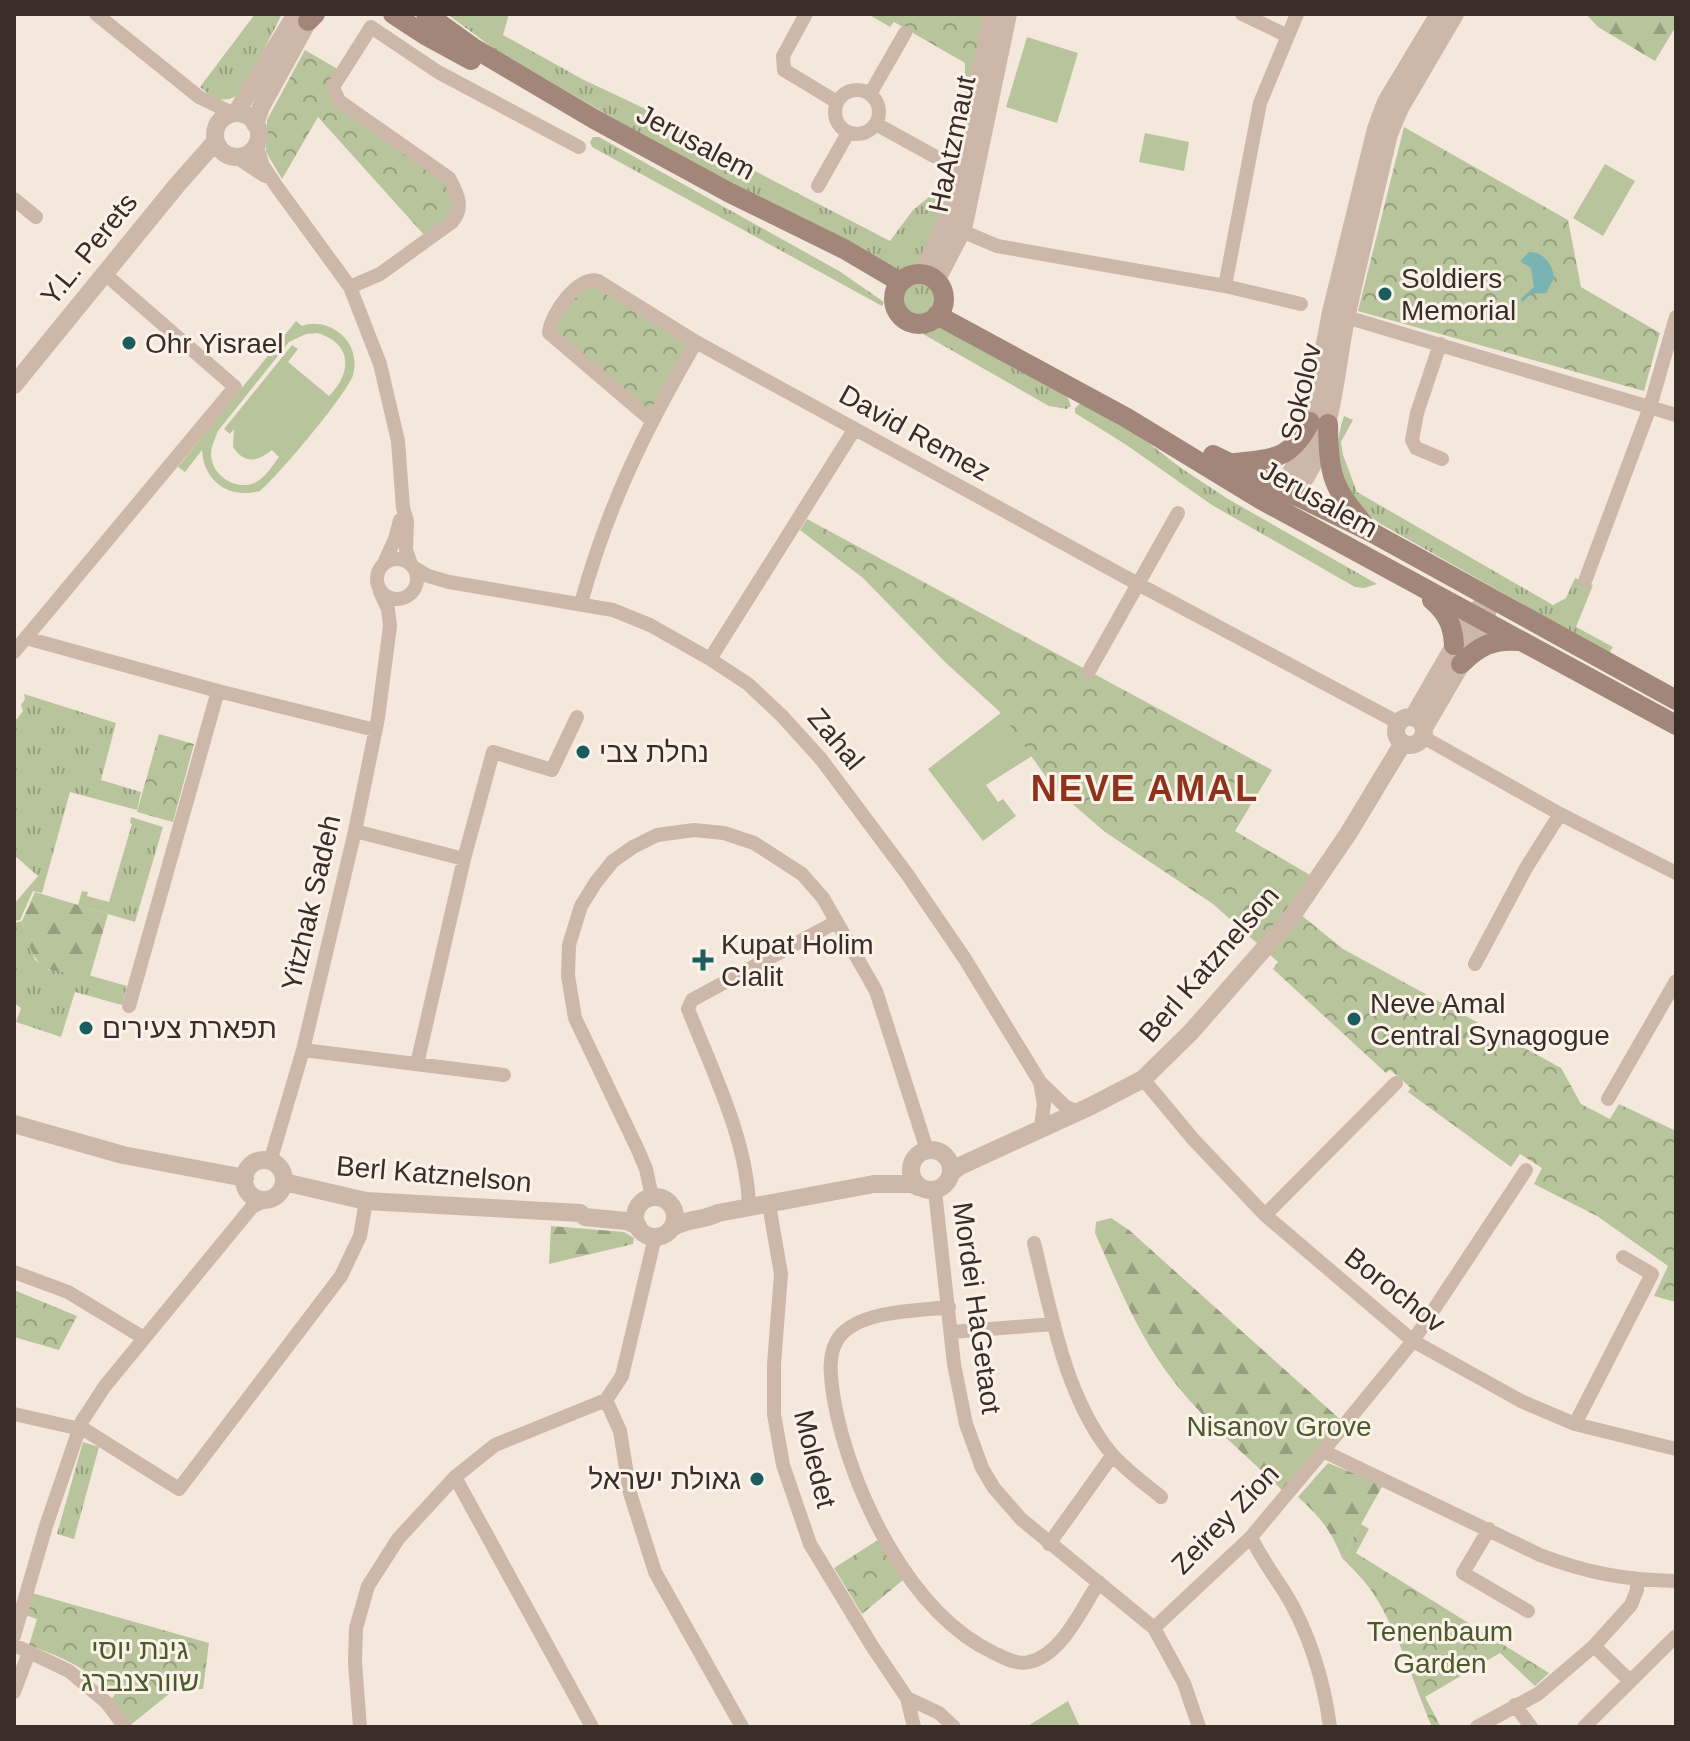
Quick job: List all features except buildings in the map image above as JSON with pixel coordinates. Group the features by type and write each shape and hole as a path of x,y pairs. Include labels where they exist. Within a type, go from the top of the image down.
{"main road":[{"name":"Jerusalem","path":"393,14 493,71 587,115"},
{"name":"Jerusalem","path":"426,14 472,47 587,115 844,249 897,289"},
{"path":"906,277 929,277 943,293 940,311 919,323 906,320 897,310 897,289 906,277"},
{"name":"Jerusalem","path":"940,311 1228,464 1285,498 1407,580 1676,725"},
{"name":"Jerusalem","path":"940,311 1127,418 1285,498 1371,532 1676,700"},
{"path":"1228,464 1286,453 1319,423 1334,484 1371,532"},
{"path":"1407,580 1445,612 1458,654 1474,651 1490,642 1520,641"}],"street":[{"path":"96,14 199,97 247,116 255,124 256,144 248,153 234,156"},
{"path":"806,14 783,56 784,70 837,102"},
{"name":"HaAtzmaut","path":"929,277 950,214 993,14"},
{"name":"HaAtzmaut","path":"929,277 962,231 1008,14"},
{"path":"1242,14 1288,36"},
{"path":"1225,286 1260,103 1297,14"},
{"name":"Sokolov","path":"1285,498 1322,444 1319,423 1331,312 1376,129 1386,102 1439,14"},
{"name":"Sokolov","path":"1319,423 1389,134 1400,108 1455,14"},
{"path":"277,187 259,171 222,151 216,141 218,124 225,116 235,113 308,16"},
{"path":"255,124 308,16"},
{"path":"350,287 380,274 452,222 460,203 449,178 339,101 333,87 371,27 450,79 579,147"},
{"path":"870,94 905,33"},
{"path":"856,90 870,94 878,108 876,124 860,135 848,133 837,122 837,102 856,90"},
{"path":"876,124 934,156"},
{"path":"818,186 848,133"},
{"name":"Y.L. Perets","path":"14,385 216,141"},
{"path":"256,144 263,166 350,287 380,364 398,441 403,508 407,521 406,550 417,583 410,594 391,599 380,592 377,572 395,539 403,508"},
{"name":"Y.L. Perets","path":"177,185 203,165 234,156"},
{"path":"14,199 36,217"},
{"path":"962,231 997,246 1225,286 1301,304"},
{"path":"14,652 235,387 105,274"},
{"name":"David Remez","path":"651,420 549,333 550,325 578,284 593,279 696,342 854,430 1138,584 1415,726"},
{"path":"1346,317 1676,415"},
{"path":"1585,581 1650,407 1676,317"},
{"path":"581,603 609,513 651,420 696,342"},
{"path":"1440,344 1417,413 1412,440 1416,448 1442,459"},
{"path":"710,659 854,430"},
{"path":"1089,671 1178,513"},
{"path":"385,561 398,558 412,565"},
{"name":"Zahal","path":"412,565 428,576 472,586 613,610 650,625 748,684 821,759 907,874 968,963 1040,1082 1065,1106 1077,1112"},
{"name":"Zahal","path":"410,594 426,588 472,586"},
{"name":"Yitzhak Sadeh","path":"380,592 389,615 388,654"},
{"name":"Yitzhak Sadeh","path":"270,1162 303,1050 355,831 388,654 400,610 410,594"},
{"path":"1490,598 1415,726 1560,814 1676,873"},
{"path":"26,638 375,730"},
{"path":"129,1006 218,691"},
{"path":"417,1064 464,859 493,752 552,770 577,717"},
{"name":"Berl Katznelson","path":"580,1213 585,1217 626,1221 638,1226 643,1233 664,1232 684,1221 718,1213 874,1184 913,1184 926,1189 946,1185 948,1165 994,1150 1143,1079 1191,1032 1290,919 1348,834 1403,743 1397,736 1415,726"},
{"path":"1475,964 1526,868 1560,814"},
{"path":"638,1226 635,1216 645,1201 646,1169 575,1018 568,976 569,945 581,906 596,882 613,861 657,835 694,830 724,833 754,843 802,874 823,898 876,991 927,1150 937,1151 948,1165"},
{"path":"355,831 464,859"},
{"path":"749,1208 745,1167 723,1097 688,1009 692,1000 836,922"},
{"path":"1608,1099 1676,981"},
{"path":"303,1050 504,1075"},
{"name":"Borochov","path":"1143,1079 1193,1139 1265,1215 1413,1341 1521,1401 1575,1424 1676,1449"},
{"name":"Zahal","path":"1040,1082 1044,1104 1041,1127"},
{"path":"1265,1215 1396,1083"},
{"path":"14,1124 123,1155 245,1178"},
{"name":"Berl Katznelson","path":"874,1184 902,1170 918,1154 927,1150"},
{"path":"14,1636 78,1428 105,1386 252,1207 278,1195 284,1182 282,1171 270,1162 254,1164 245,1178 249,1192 266,1200"},
{"path":"912,1162 910,1173 926,1189"},
{"name":"Zeirey Zion","path":"1154,1628 1251,1537 1413,1341 1526,1170"},
{"name":"Berl Katznelson","path":"284,1182 366,1201 580,1213 587,1210 627,1210 645,1201 665,1199 684,1209 718,1213"},
{"name":"Mordei HaGetaot","path":"926,1189 949,1307 954,1364 966,1424 982,1468 1012,1509 1049,1544 1154,1628 1184,1683 1199,1727"},
{"path":"14,1414 78,1428 103,1440 179,1489 341,1276 360,1236 366,1201"},
{"path":"360,1727 355,1663 356,1628 368,1586 398,1539 455,1477 495,1445 606,1400 622,1376 664,1232 675,1216 670,1203"},
{"name":"Moledet","path":"769,1205 781,1274 774,1401 783,1465 810,1544 907,1698 914,1727"},
{"path":"1034,1243 1054,1324 1078,1400 1095,1433 1112,1456 1161,1497"},
{"path":"1575,1424 1652,1274 1623,1257"},
{"path":"14,1272 68,1292 144,1338"},
{"path":"949,1307 868,1318 849,1327 837,1339 830,1374 836,1411 860,1490 878,1529 910,1578 946,1620 987,1649 1016,1663 1034,1660 1053,1647 1099,1582"},
{"path":"952,1332 1054,1324"},
{"path":"606,1400 620,1431 630,1493 655,1572 742,1727"},
{"path":"1323,1451 1570,1566 1607,1576 1676,1581"},
{"path":"1049,1544 1112,1456"},
{"path":"455,1477 592,1727"},
{"path":"1489,1529 1463,1573 1528,1611"},
{"path":"1251,1537 1285,1593 1310,1645 1327,1702 1330,1727"},
{"path":"1477,1727 1538,1694 1594,1646 1631,1605 1637,1580"},
{"path":"1584,1727 1676,1636"},
{"path":"14,1645 69,1671 107,1703 125,1727"},
{"path":"1594,1646 1630,1681"},
{"path":"14,1692 29,1652"},
{"name":"Moledet","path":"907,1698 939,1713 954,1727"},
{"path":"1515,1705 1531,1727"}],"green space":[{"path":"255,14 282,14 242,93 230,99 216,100 200,87"},
{"path":"447,14 509,14 503,35 890,241 913,210 951,179 928,246 921,259 905,274 684,159 497,51"},
{"path":"868,14 984,14 964,114 965,63 894,22 890,27"},
{"path":"1586,14 1676,14 1676,26 1655,61 1598,27"},
{"path":"1027,37 1078,53 1057,123 1006,107"},
{"path":"305,50 341,71 332,87 447,180 456,211 426,237 318,117 282,179 266,152 267,120"},
{"path":"1404,127 1568,220 1581,287 1660,333 1644,391 1358,311"},
{"path":"1145,133 1189,142 1184,171 1139,162"},
{"path":"593,137 599,137 839,271 884,302 882,306 592,147 590,142"},
{"path":"1605,164 1635,181 1603,236 1573,218"},
{"path":"919,282 931,287 936,299 931,311 919,316 907,311 902,299 907,287"},
{"path":"590,283 690,345 650,415 556,337 554,325 580,288"},
{"path":"296,321 302,326 328,326 346,339 355,364 348,385 311,434 260,491 239,493 220,486 208,471 202,450 185,472 178,467","holes":["317,333 329,338 343,351 345,360 345,369 337,387 329,396 288,362 298,349 292,345 224,429 230,434 234,429 233,447 246,459 262,457 272,450 279,457 264,476 251,484 235,484 221,476 211,455 218,431 289,342 306,334"]},
{"path":"943,328 1059,390 1071,406 1067,409 1049,406 923,334 924,330"},
{"path":"1082,402 1133,431 1228,499 1377,584 1355,587 1212,505 1075,413 1075,408"},
{"path":"1344,416 1353,420 1341,442 1357,492 1553,605 1566,598 1575,578 1593,585 1576,627 1613,647 1609,653 1379,523 1359,508 1343,482 1338,460"},
{"path":"807,519 1272,770 1235,831 1310,875 1290,906 1343,949 1561,1068 1581,1104 1610,1119 1619,1104 1676,1131 1676,1302 1654,1296 1668,1266 1597,1216 1534,1184 1542,1168 1520,1154 1511,1167 1408,1092 1411,1088 1390,1070 1386,1073 1273,969 1278,962 1213,904 1105,832 1054,788 999,711 946,663 863,578 800,530"},
{"path":"24,694 116,723 101,780 141,792 137,810 70,792 42,893 33,891 20,920 14,921 14,904 38,876 14,855 14,719 23,711"},
{"path":"1001,713 1032,756 986,785 998,802 1003,799 1016,816 983,841 928,769"},
{"path":"159,734 194,744 173,822 137,812"},
{"path":"131,817 163,827 135,922 78,905 82,891 88,892 87,896 109,902 132,824"},
{"path":"35,892 108,914 90,976 51,970 35,957 22,921"},
{"path":"22,921 35,960 49,970 74,971 127,986 122,1005 75,992 61,1037 16,1022 21,1008 14,1003 14,923"},
{"name":"Nisanov Grove","path":"1111,1218 1129,1230 1342,1421 1283,1491 1192,1403 1155,1355 1127,1304 1095,1233 1096,1222"},
{"path":"551,1226 624,1232 634,1238 633,1244 549,1264"},
{"path":"14,1290 77,1316 59,1350 14,1337"},
{"path":"83,1442 99,1447 74,1539 57,1534"},
{"path":"1328,1463 1383,1485 1342,1558 1324,1524 1298,1497"},
{"name":"Tenenbaum Garden","path":"1361,1524 1369,1529 1356,1553 1549,1673 1535,1686 1500,1653 1425,1697 1441,1727 1432,1727 1398,1640 1381,1606 1368,1586 1342,1558"},
{"path":"878,1540 903,1580 862,1614 834,1568"},
{"name":"גינת יוסי שוורצנברג","path":"32,1593 209,1643 203,1689 174,1690 128,1727 108,1702 115,1695 104,1685 75,1665 29,1645 37,1619 25,1615"},
{"path":"1068,1701 1080,1727 1026,1727"}],"water":[{"path":"1529,252 1547,260 1554,278 1546,293 1531,294 1522,302 1521,299 1534,287 1531,268 1520,261"}],"place":[{"name":"Soldiers Memorial","path":"1385,294"},
{"name":"Ohr Yisrael","path":"129,343"},
{"name":"נחלת צבי","path":"583,752"},
{"name":"Kupat Holim Clalit","path":"703,960"},
{"name":"Neve Amal Central Synagogue","path":"1354,1019"},
{"name":"תפארת צעירים","path":"86,1028"},
{"name":"גאולת ישראל","path":"757,1479"}],"district":[{"name":"NEVE AMAL","path":"1145,788"}]}
